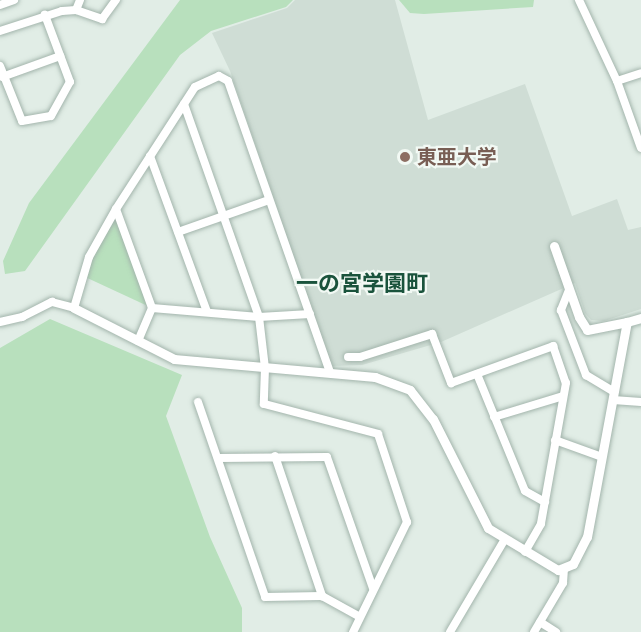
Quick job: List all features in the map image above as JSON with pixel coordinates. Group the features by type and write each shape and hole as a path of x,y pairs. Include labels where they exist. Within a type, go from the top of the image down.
{"street":[{"path":"0,5 14,0"},
{"path":"76,10 80,0"},
{"path":"0,19 2,30 45,15 76,10 102,19 116,0"},
{"path":"579,0 617,81 641,148"},
{"path":"0,66 2,76 22,121 51,116 70,82 45,15"},
{"path":"2,76 60,56"},
{"path":"617,81 641,73"},
{"path":"74,308 89,257 116,209 195,87 219,76 228,81 330,373"},
{"path":"184,104 259,317 266,368 264,404 378,434 407,522 353,632"},
{"path":"150,156 207,312"},
{"path":"178,232 266,201"},
{"path":"116,209 152,308 138,340"},
{"path":"554,246 569,290 588,330 641,318"},
{"path":"569,290 561,310 586,375 613,396 641,402"},
{"path":"0,322 22,317 52,302 74,308 174,359 385,380 410,390 422,400 478,513 488,528 553,569 564,570 573,564 588,537 627,322"},
{"path":"152,308 259,317 310,314"},
{"path":"348,357 369,355 432,334 451,383 553,346 566,383 541,524 525,552"},
{"path":"477,374 525,491 545,502"},
{"path":"494,417 563,396"},
{"path":"198,402 265,597 321,596 360,617"},
{"path":"555,441 602,457"},
{"path":"275,456 321,596"},
{"path":"218,458 327,457 373,588"},
{"path":"450,632 505,539"},
{"path":"534,632 563,583 564,570"},
{"path":"540,622 556,632"}],"shaded area":[{"name":"東亜大学","path":"295,0 395,0 428,120 525,84 572,216 617,199 628,230 641,227 641,309 604,321 591,320 585,313 575,283 441,342 362,365 331,366 230,71 212,33 287,8"}],"green space":[{"path":"180,0 293,0 286,7 211,31 180,55 25,271 5,274 3,261 29,203"},
{"path":"399,0 534,0 533,7 424,14 410,13"},
{"path":"116,209 152,308 83,276"},
{"path":"50,319 182,375 166,416 210,537 242,608 242,632 0,632 0,348"}],"place":[{"name":"東亜大学","path":"405,157"}],"district":[{"name":"一の宮学園町","path":"362,285"}]}
